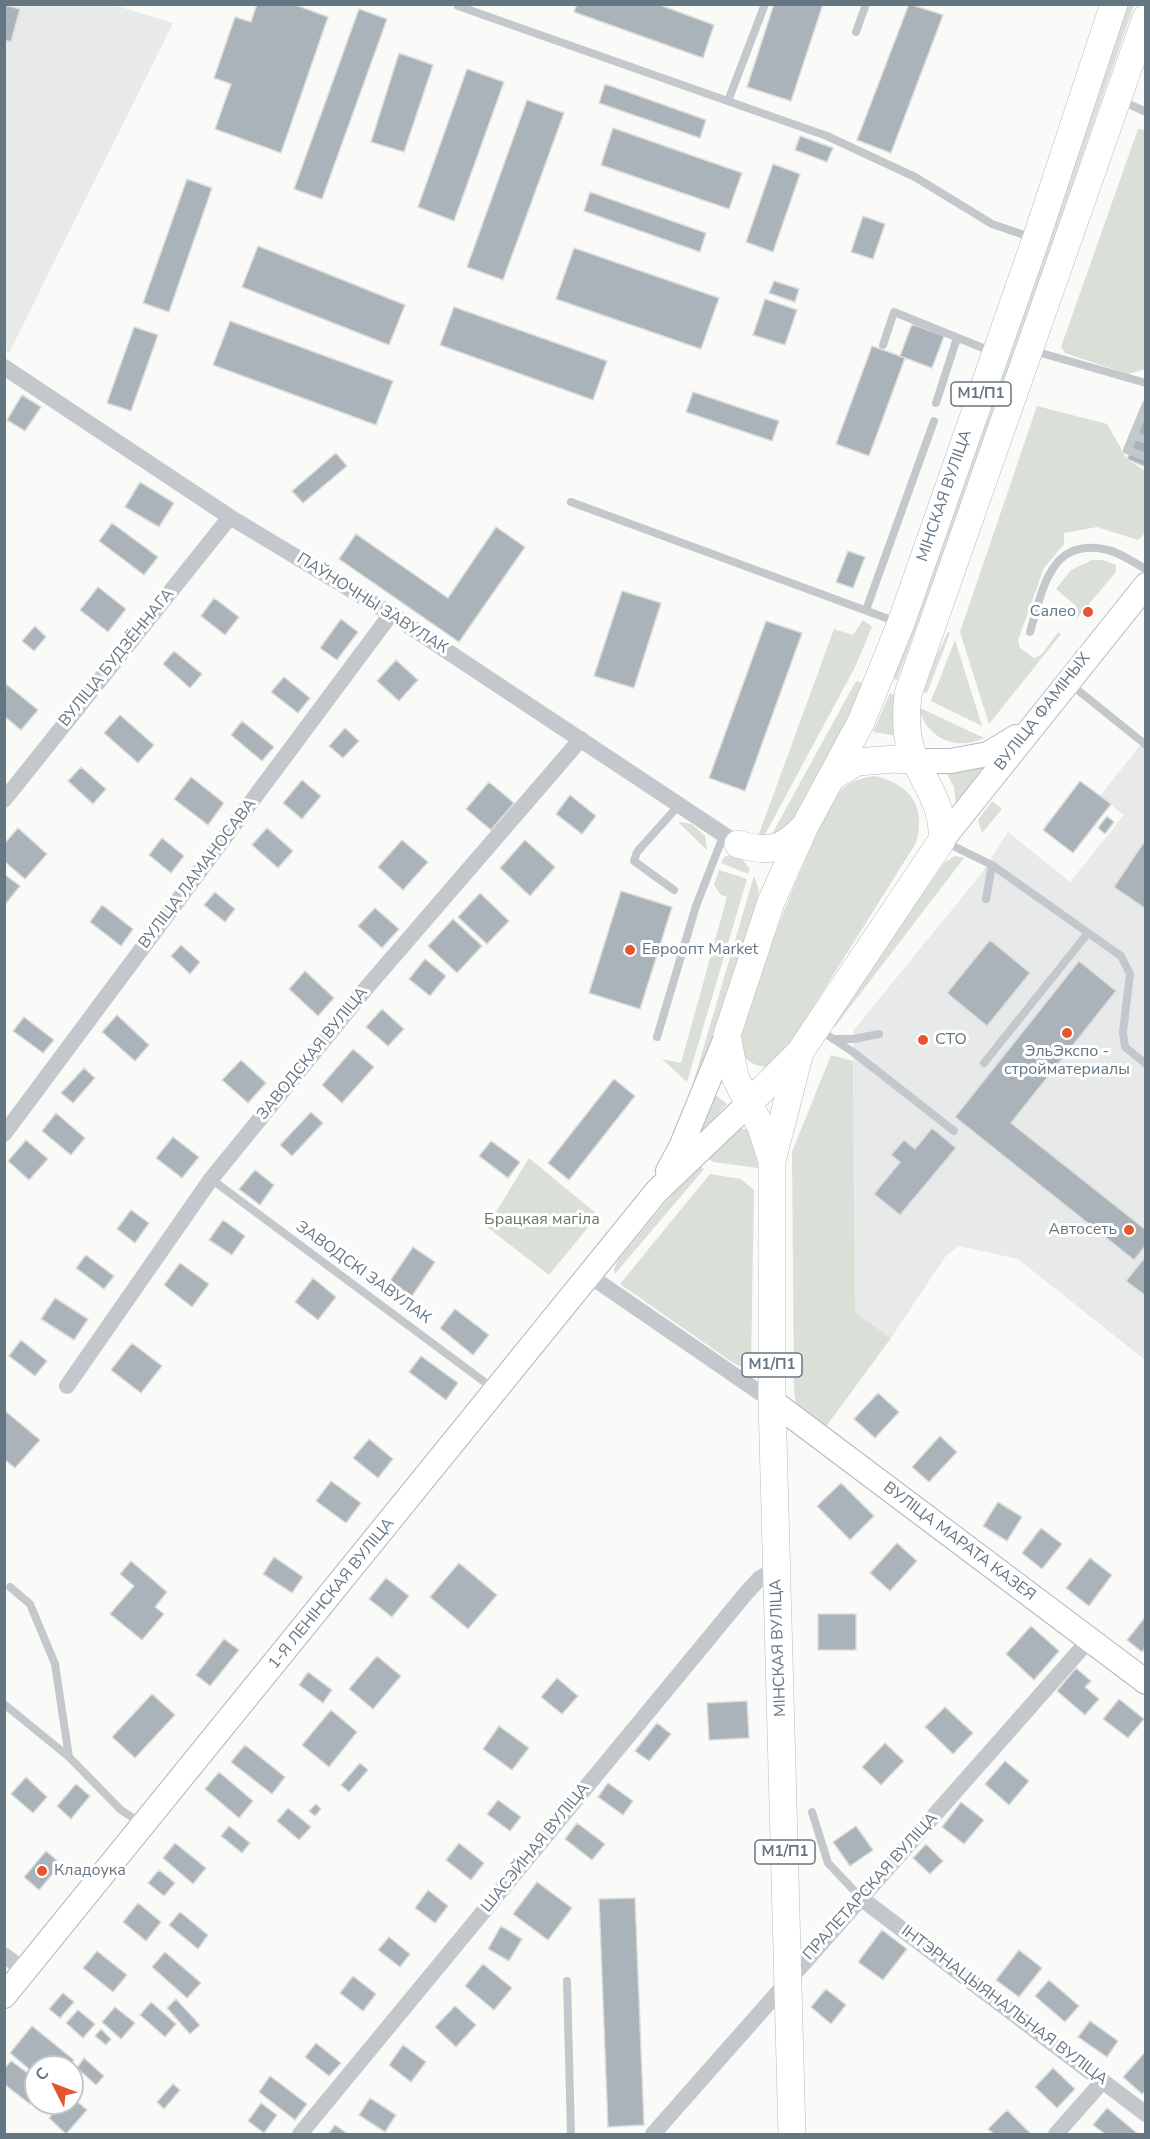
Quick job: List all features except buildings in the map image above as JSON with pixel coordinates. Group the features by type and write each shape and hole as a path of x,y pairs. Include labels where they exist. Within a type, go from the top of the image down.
{"main road":[{"name":"МІНСКАЯ ВУЛІЦА","path":"832,777 861,722 901,623 1036,239 1114,4"},
{"name":"МІНСКАЯ ВУЛІЦА","path":"917,761 908,738 908,694 1146,18"},
{"name":"ВУЛІЦА ФАМІНЫХ","path":"942,840 1026,732 1146,585"},
{"path":"832,777 857,762 895,759 951,760 988,754 1026,732"},
{"name":"М1/П1","path":"772,1161 800,1052 824,1033 942,840 943,825 936,796 917,761"},
{"name":"М1/П1","path":"772,1161 761,1127 747,1105 729,1046 771,902 805,826 832,777"},
{"path":"731,839 752,848 776,848 788,844 805,826"},
{"path":"731,839 766,874 771,886 771,902"},
{"path":"729,1046 746,1074 758,1078 782,1072"},
{"path":"657,1191 681,1147 729,1046"},
{"path":"657,1191 800,1052"},
{"name":"МІНСКАЯ ВУЛІЦА","path":"772,1161 772,1401 792,2134"},
{"name":"1-Я ЛЕНІНСКАЯ ВУЛІЦА","path":"4,1996 657,1191"},
{"name":"ВУЛІЦА МАРАТА КАЗЕЯ","path":"772,1401 1146,1682"}],"street":[{"name":"ПАЎНОЧНЫ ЗАВУЛАК","path":"6,371 230,517 391,614 731,839"},
{"name":"ВУЛІЦА БУДЗЁННАГА","path":"4,800 230,517"},
{"name":"ВУЛІЦА ЛАМАНОСАВА","path":"4,1134 391,614"},
{"name":"ЗАВОДСКАЯ ВУЛІЦА","path":"67,1386 211,1179 368,986 581,739"},
{"path":"590,1276 772,1401"},
{"name":"ШАСЭЙНАЯ ВУЛІЦА","path":"300,2134 747,1592 760,1578 777,1569"},
{"name":"ПРАЛЕТАРСКАЯ ВУЛІЦА","path":"653,2134 1089,1640"},
{"name":"ІНТЭРНАЦЫЯНАЛЬНАЯ ВУЛІЦА","path":"862,1899 1146,2114"},
{"path":"4,1955 25,1971"},
{"path":"1056,2134 1103,2081"}],"lane":[{"path":"728,101 765,4"},
{"path":"856,32 866,4"},
{"path":"458,6 827,136 915,177 992,224 1036,239"},
{"path":"1117,99 1146,112"},
{"path":"883,345 894,312 996,353"},
{"path":"936,402 957,338"},
{"path":"1028,349 1146,383"},
{"path":"1145,405 1142,422 1127,450 1146,457"},
{"path":"866,610 934,421"},
{"path":"1133,435 1146,440"},
{"path":"571,502 901,623"},
{"path":"1030,632 1047,577 1059,559 1080,546 1110,550 1146,569"},
{"path":"1067,681 1146,746"},
{"path":"674,890 634,861 637,852 680,804"},
{"path":"657,1037 696,906 731,839"},
{"path":"942,840 992,865 1121,956 1130,974 1123,1032 1125,1047 1146,1064"},
{"path":"986,899 992,865"},
{"path":"984,1063 1088,933"},
{"path":"824,1033 854,1039 879,1034"},
{"path":"824,1033 853,1052 954,1131"},
{"name":"ЗАВОДСКІ ЗАВУЛАК","path":"211,1179 497,1391"},
{"path":"10,1587 30,1604 56,1664 69,1757"},
{"path":"4,1704 69,1757 121,1810 144,1825"},
{"path":"812,1812 828,1863 862,1899"},
{"path":"567,1981 571,2134"}],"shaded area":[{"path":"4,5 114,5 173,23 9,353 4,350"},
{"path":"1145,739 1145,1360 1018,1259 959,1246 945,1257 891,1338 855,1312 853,1031 981,874 1008,832 1070,882 1124,815 1100,796"}],"green space":[{"path":"1127,5 1134,5 986,437 897,680 892,678"},
{"path":"1138,129 1146,130 1145,369 1128,374 1065,353 1061,347"},
{"path":"1037,406 1107,424 1127,459 1145,471 1145,533 1138,540 1097,527 1064,533 1064,544 1044,568 1018,640 1020,648 1034,658 1042,654 1058,632 1061,634 989,724 960,632"},
{"path":"1092,560 1103,560 1116,565 1116,572 1077,618 1070,613 1076,606 1056,589 1071,570"},
{"path":"863,620 872,627 855,667 761,842 756,842 834,629 853,635"},
{"path":"948,632 950,633 927,693 920,690"},
{"path":"955,640 982,726 931,701"},
{"path":"856,681 865,684 797,825 767,843"},
{"path":"890,693 896,695 893,705 898,736 873,732"},
{"path":"918,707 984,738 963,743 943,739 928,726"},
{"path":"985,765 956,805 954,787 946,772"},
{"path":"875,776 898,785 913,799 919,819 916,843 783,1055 770,1067 754,1064 741,1050 741,1034 767,954 796,882 827,810 836,796 852,782"},
{"path":"992,801 1002,809 982,833 978,820"},
{"path":"678,822 692,824 705,836 707,850"},
{"path":"730,855 741,858 750,869 748,874 721,863 724,857"},
{"path":"955,856 964,858 834,1028 833,1022 840,1010 945,862"},
{"path":"719,870 747,879 687,1082 662,1059 681,1063 727,897 721,895 714,885"},
{"path":"754,876 759,890 756,908 681,1131 679,1131"},
{"path":"831,1055 853,1061 855,1312 891,1338 825,1428 796,1404 794,1392 792,1152"},
{"path":"713,1093 727,1104 695,1140"},
{"path":"735,1127 749,1130 760,1146 758,1168 713,1162 705,1155"},
{"name":"Брацкая магіла","path":"529,1158 598,1215 549,1275 487,1227"},
{"path":"697,1164 704,1169 615,1274 614,1269 618,1260"},
{"path":"710,1174 741,1179 754,1190 751,1366 739,1366 729,1360 620,1284"}],"place":[{"name":"Салео","path":"1088,612"},
{"name":"Евроопт Market","path":"630,950"},
{"name":"ЭльЭкспо - стройматериалы","path":"1067,1033"},
{"name":"СТО","path":"923,1040"},
{"name":"Автосеть","path":"1129,1230"},
{"name":"Кладоука","path":"42,1871"}]}
